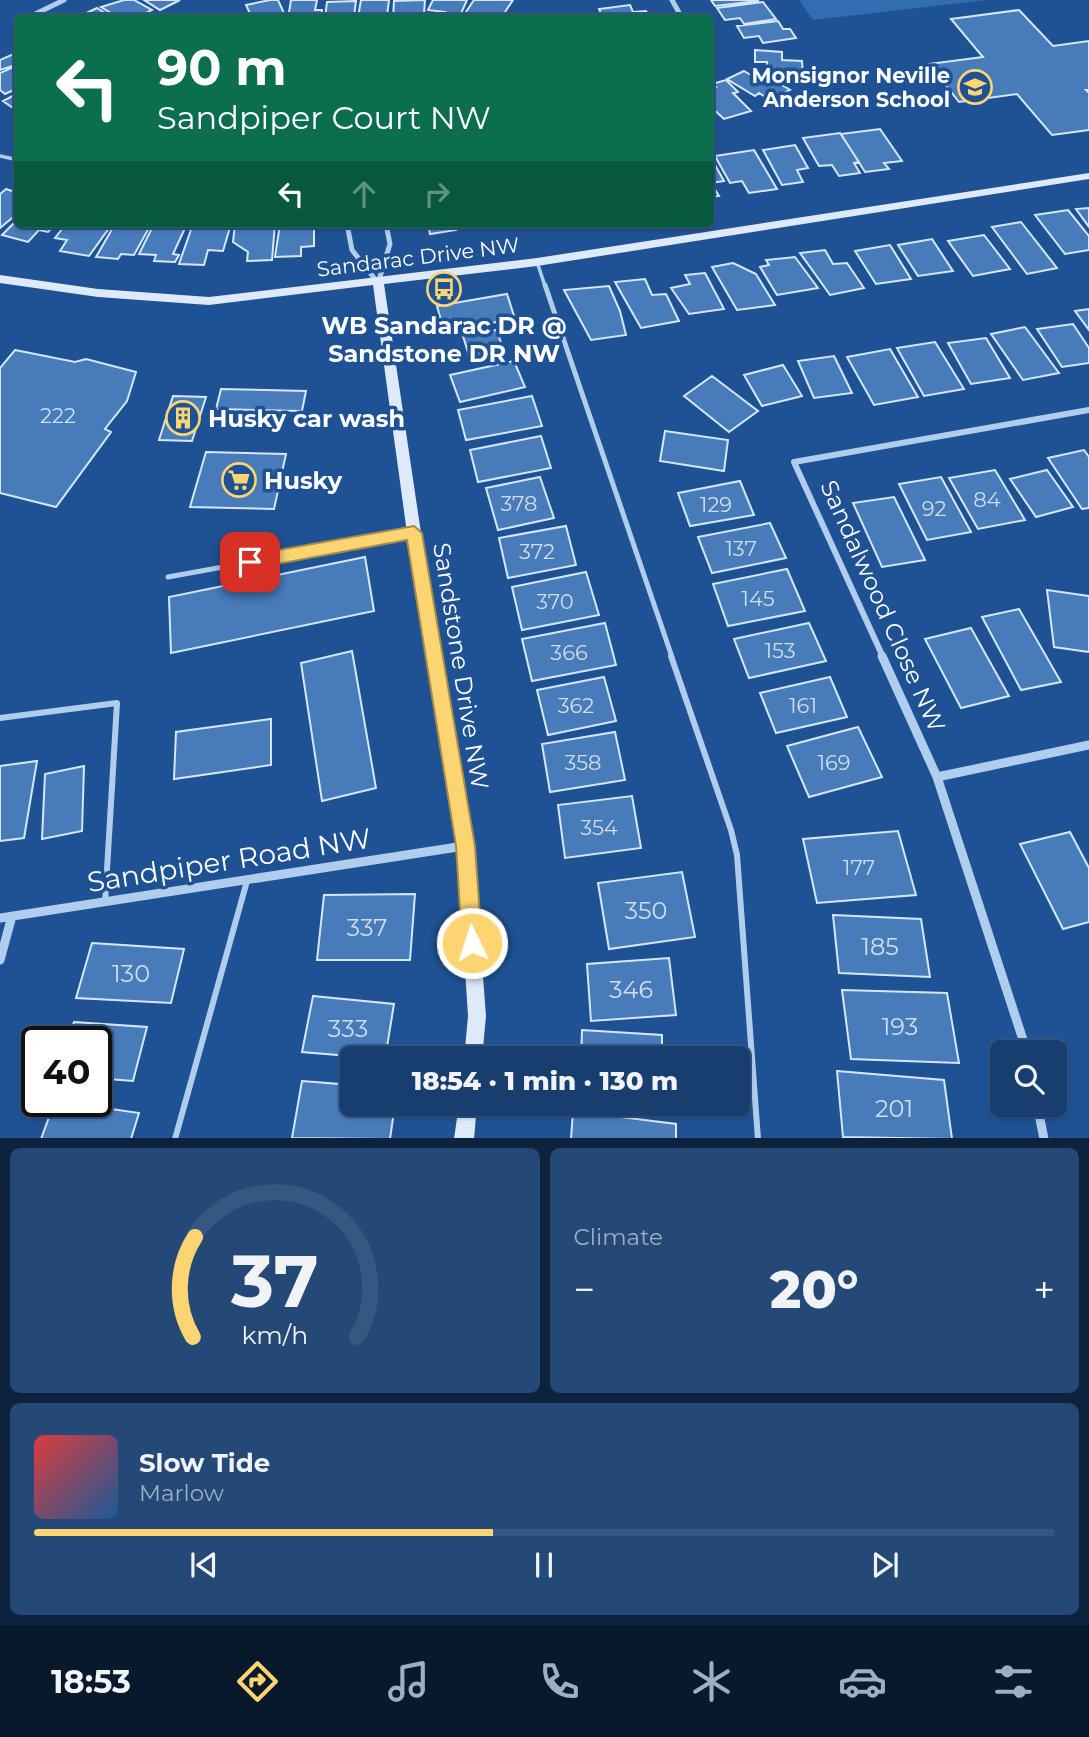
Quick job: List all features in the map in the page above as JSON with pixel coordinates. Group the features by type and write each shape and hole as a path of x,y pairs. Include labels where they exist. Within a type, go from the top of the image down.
{"street":[{"path":"35,14 64,0"},
{"name":"Sandarac Drive NW","path":"0,279 98,293 209,302 537,262 1089,177"},
{"path":"348,228 352,250 378,283"},
{"path":"378,283 390,244 387,228"},
{"name":"Sandstone Drive NW","path":"378,283 414,533 465,846 477,1016 474,1046"},
{"name":"Sandalwood Close NW","path":"1023,1040 937,777 794,462 1089,410"},
{"path":"937,777 1089,745"},
{"name":"Sandpiper Road NW","path":"0,918 465,846"},
{"path":"0,960 12,916"},
{"path":"464,1138 467,1116"},
{"path":"1040,1117 1044,1138"}],"lane":[{"path":"537,262 731,830 738,869 758,1138"},
{"path":"168,577 414,533"},
{"path":"0,718 117,703 105,903"},
{"path":"175,1138 247,881"}],"shaded area":[{"path":"799,0 987,0 813,20"}],"building":[{"path":"134,0 152,10 144,14 112,14 101,7"},
{"path":"144,0 180,0 160,10"},
{"path":"278,0 284,13 250,14 246,5"},
{"path":"291,0 317,0 315,10 322,10 322,14 289,14"},
{"path":"361,0 389,0 387,14 359,14"},
{"path":"425,0 424,14 393,14 394,1"},
{"path":"433,0 467,0 461,14 428,10"},
{"path":"474,0 513,0 504,14 465,14"},
{"path":"711,0 757,0 758,1 715,6"},
{"path":"356,1 354,14 326,14 327,2"},
{"path":"763,2 776,19 744,24 740,18 725,20 717,8"},
{"path":"630,5 633,12 646,11 648,14 601,14 599,9"},
{"path":"97,8 106,14 84,14"},
{"name":"Monsignor Neville Anderson School","path":"1019,10 1053,46 1089,41 1089,90 1086,90 1089,93 1089,130 1052,135 1017,94 959,102 929,64 983,57 951,19"},
{"path":"778,21 783,29 790,29 796,38 763,43 759,36 744,38 737,26"},
{"path":"755,50 782,52 782,60 802,61 803,74 767,72 767,62 755,62"},
{"path":"14,54 14,65 0,70 0,60"},
{"path":"14,67 14,90 5,94 0,90 0,73"},
{"path":"744,71 758,79 766,75 790,90 770,100 759,93 755,96 727,79"},
{"path":"726,80 738,92 733,93 751,111 724,119 714,110 714,83"},
{"path":"14,95 14,109 3,101"},
{"path":"880,129 902,161 884,163 889,169 865,172 841,134"},
{"path":"840,133 859,162 854,163 860,173 839,176 832,165 819,166 803,138"},
{"path":"795,145 808,168 797,170 803,182 782,185 763,150"},
{"path":"754,150 777,189 749,193 742,181 730,183 715,156"},
{"path":"714,163 724,181 714,183"},
{"path":"6,189 14,192 14,216 0,228 0,194"},
{"path":"1089,208 1089,227 1076,209"},
{"path":"1068,210 1089,236 1089,250 1065,254 1035,215"},
{"path":"1021,222 1057,268 1027,274 992,227"},
{"path":"14,223 14,228 52,228 48,232 39,230 28,242 2,235"},
{"path":"63,228 109,228 89,256 60,251 67,240 55,238"},
{"path":"113,228 149,228 134,255 121,254 118,259 96,257"},
{"path":"152,228 185,228 173,254 179,255 175,262 154,261 156,255 139,254"},
{"path":"192,228 230,228 223,251 208,250 204,265 179,264"},
{"path":"235,228 275,228 272,260 247,261 248,252 233,242"},
{"path":"279,228 314,228 314,246 301,247 301,256 275,257"},
{"path":"429,228 456,230 430,234"},
{"path":"984,235 1010,269 973,276 948,241"},
{"path":"932,239 953,271 918,276 898,245"},
{"path":"890,245 911,279 876,284 855,251"},
{"path":"825,250 833,264 847,263 864,288 830,295 800,253"},
{"path":"795,257 818,288 777,295 760,267 769,265 766,260"},
{"path":"733,263 756,274 775,305 737,310 712,267"},
{"path":"705,273 724,309 689,314 671,288 690,284 685,275"},
{"path":"645,279 652,295 666,294 679,321 641,328 615,282"},
{"path":"609,286 620,311 626,335 591,340 564,290"},
{"path":"507,294 515,319 444,331 437,306"},
{"path":"1089,309 1089,330 1075,311"},
{"path":"1073,324 1089,348 1089,363 1062,367 1037,329"},
{"path":"1025,327 1059,373 1023,380 991,334"},
{"path":"497,330 505,356 471,362 463,336"},
{"path":"986,338 1010,378 971,384 948,343"},
{"path":"935,342 964,389 924,396 897,348"},
{"path":"890,349 918,397 874,405 847,357"},
{"path":"15,350 75,362 86,359 136,372 127,401 105,429 111,432 56,507 0,493 0,368"},
{"path":"834,356 852,393 814,398 798,361"},
{"path":"514,361 525,387 460,402 450,375"},
{"path":"783,365 802,396 762,406 744,375"},
{"path":"712,376 758,411 729,432 684,396"},
{"path":"221,389 306,391 302,411 216,409"},
{"name":"Husky car wash","path":"173,396 206,397 192,441 159,440"},
{"path":"532,396 542,426 466,440 458,410"},
{"path":"665,431 728,440 724,471 660,461"},
{"path":"541,436 551,468 478,482 470,450"},
{"path":"1084,450 1089,457 1089,508 1082,509 1048,458"},
{"name":"Husky","path":"206,452 286,454 274,509 190,507"},
{"path":"995,470 1025,520 978,529 949,478"},
{"path":"1047,470 1073,507 1036,517 1010,479"},
{"path":"540,477 554,518 498,530 486,488"},
{"path":"941,477 971,532 927,540 899,484"},
{"path":"740,481 754,515 690,526 678,493"},
{"path":"894,497 925,560 882,567 853,503"},
{"path":"770,523 786,558 712,573 698,537"},
{"path":"566,526 576,565 508,578 499,538"},
{"path":"365,557 374,611 171,653 169,597"},
{"path":"787,569 805,611 728,626 713,584"},
{"path":"586,572 599,615 522,630 512,587"},
{"path":"1047,590 1089,596 1089,652 1054,647"},
{"path":"1019,609 1061,682 1021,690 982,617"},
{"path":"605,623 616,665 532,681 522,639"},
{"path":"809,623 826,661 749,678 734,639"},
{"path":"971,628 1009,696 961,708 925,639"},
{"path":"352,651 376,788 322,801 301,663"},
{"path":"604,677 616,721 548,735 537,690"},
{"path":"830,677 847,717 776,733 760,693"},
{"path":"271,719 271,765 174,779 176,732"},
{"path":"858,727 882,777 809,797 787,746"},
{"path":"615,732 625,780 550,792 542,744"},
{"path":"37,761 24,838 0,841 0,766"},
{"path":"84,766 82,831 42,839 45,774"},
{"path":"632,796 641,848 565,858 558,805"},
{"path":"898,831 916,895 817,903 803,839"},
{"path":"1070,832 1089,868 1089,922 1063,929 1020,844"},
{"path":"682,872 695,937 609,949 598,883"},
{"path":"415,894 410,960 317,960 324,895"},
{"path":"833,915 921,919 930,977 839,973"},
{"path":"92,943 184,949 171,1003 76,998"},
{"path":"669,958 676,1015 591,1021 587,964"},
{"path":"842,990 947,993 959,1063 851,1059"},
{"path":"313,996 394,1004 387,1046 340,1046 340,1055 302,1052"},
{"path":"74,1022 147,1027 133,1081 112,1079 112,1026 73,1026"},
{"path":"582,1030 662,1035 662,1046 581,1046"},
{"path":"837,1071 944,1080 952,1138 843,1137"},
{"path":"302,1081 340,1084 340,1116 393,1116 390,1138 292,1138"},
{"path":"112,1109 139,1113 131,1138 41,1138 49,1117 112,1117"},
{"path":"573,1116 613,1116 676,1124 676,1138 571,1138"}],"place":[{"name":"Monsignor Neville Anderson School","path":"975,87"},
{"name":"WB Sandarac DR @ Sandstone DR NW","path":"444,289"},
{"name":"Husky car wash","path":"183,418"},
{"name":"Husky","path":"239,480"}],"route":[{"path":"250,562 414,533 465,846 472,943"}]}
